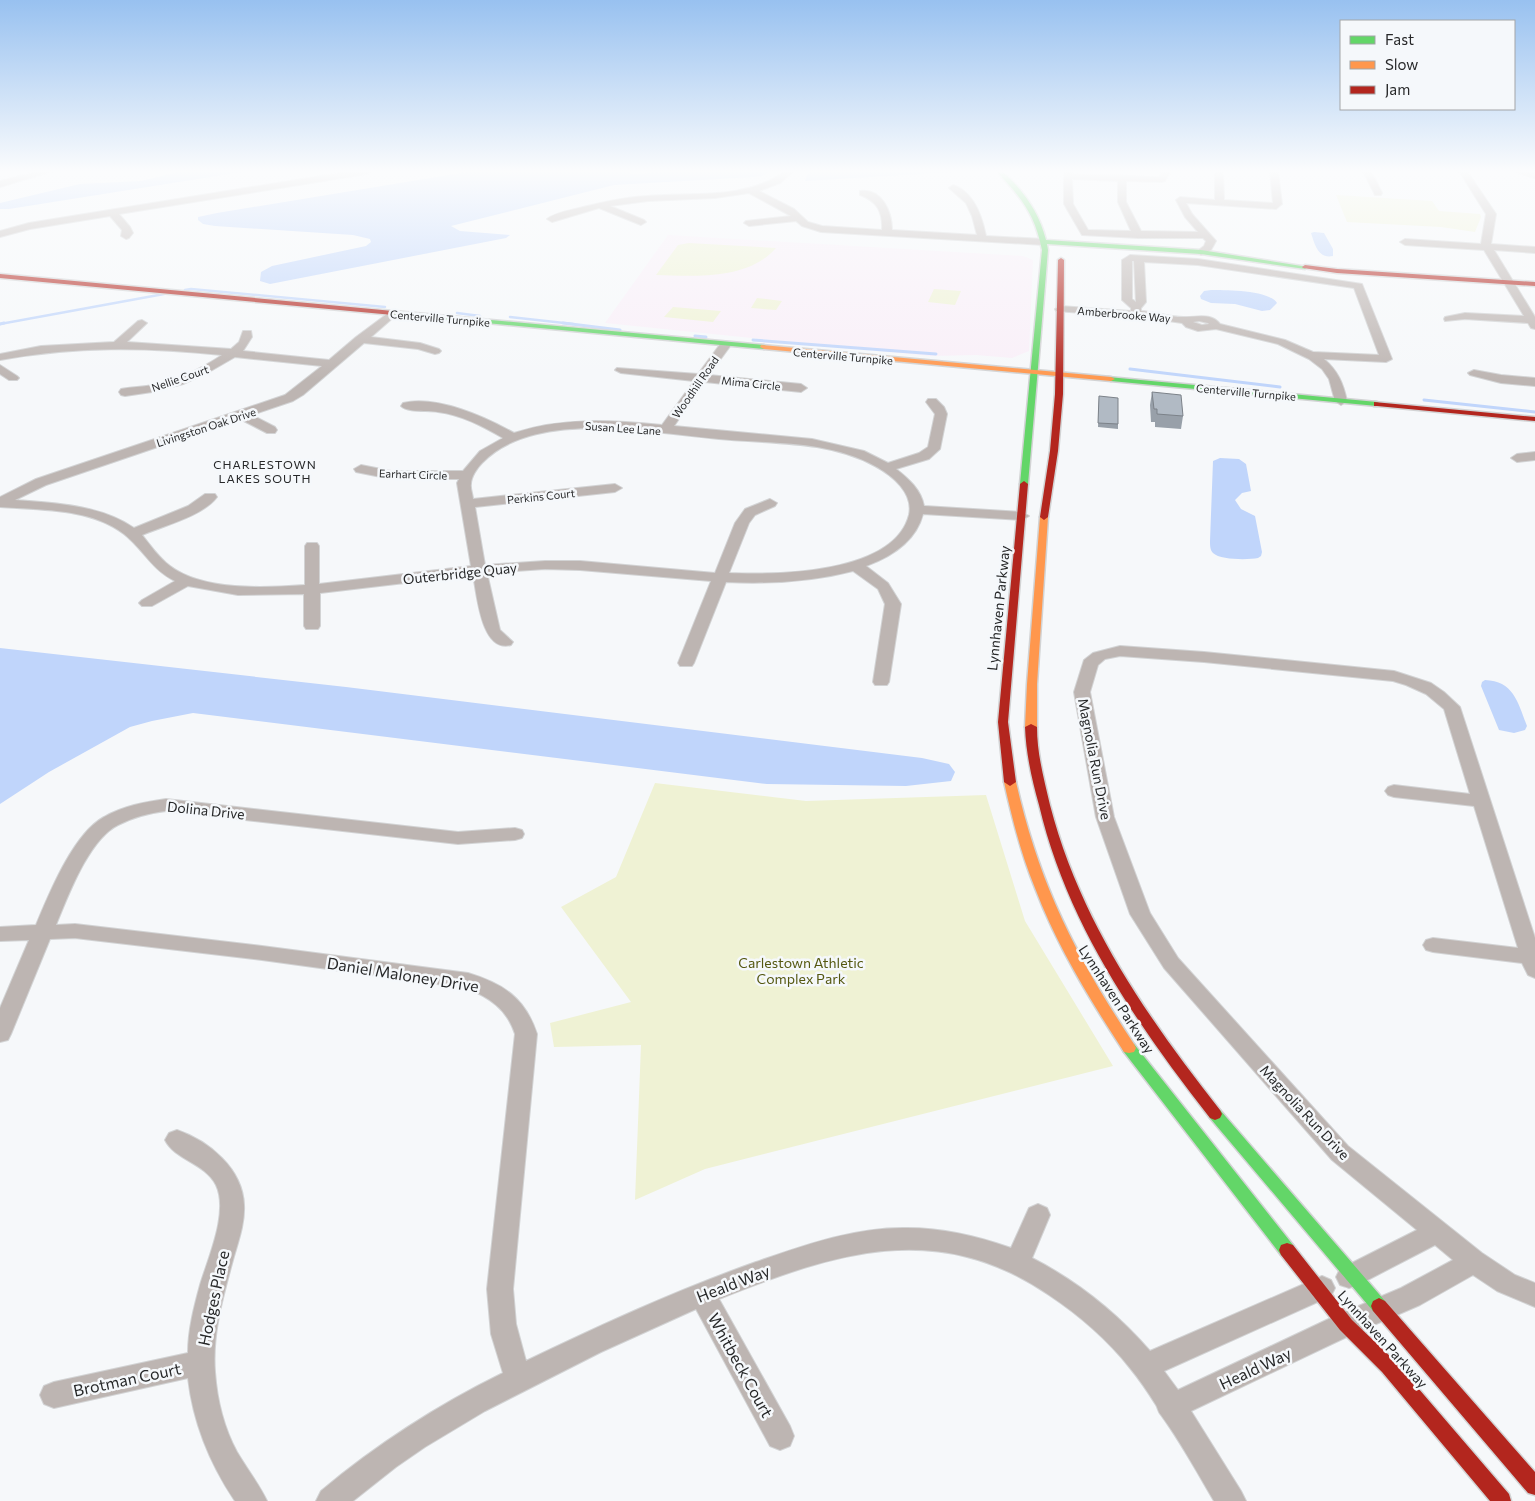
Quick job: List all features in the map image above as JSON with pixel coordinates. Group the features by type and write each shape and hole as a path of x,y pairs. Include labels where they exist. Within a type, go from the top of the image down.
{"main road":[{"path":"1044,242 1199,257 1332,276 1535,284"},
{"name":"Lynnhaven Parkway","path":"1044,242 1044,265 1035,373 1004,692 1003,730 1009,788 1017,824 1044,900 1082,977 1124,1041 1186,1123 1240,1187 1346,1325 1388,1366 1502,1501"},
{"name":"Lynnhaven Parkway","path":"1060,243 1062,339 1060,375 1056,430 1043,536 1031,713 1032,745 1037,779 1050,833 1064,872 1091,930 1118,980 1149,1027 1206,1104 1535,1486"},
{"name":"Centerville Turnpike","path":"0,276 391,314 1535,419"}],"street":[{"path":"1029,241 1044,242"},
{"path":"1136,310 1141,302 1139,258 1199,257 1208,248 1211,241"},
{"path":"1486,241 1533,323"},
{"path":"1405,242 1535,250"},
{"path":"1308,355 1386,358 1360,287 1332,276"},
{"name":"Amberbrooke Way","path":"1060,309 1136,310 1188,321 1189,325 1200,328 1216,326 1265,337 1308,355"},
{"name":"Livingston Oak Drive","path":"0,503 40,482 289,398 299,392 391,314"},
{"path":"1449,319 1465,316 1533,323"},
{"path":"118,344 142,323"},
{"name":"Nellie Court","path":"124,392 146,390 194,376 210,369 245,342 248,333"},
{"path":"360,339 420,346 435,351"},
{"path":"0,357 50,348 118,344 330,364"},
{"name":"Woodhill Road","path":"665,430 725,345"},
{"path":"1308,355 1322,365 1334,378 1341,401"},
{"path":"0,368 13,378"},
{"name":"Mima Circle","path":"622,370 801,388"},
{"path":"1474,372 1501,379 1535,382"},
{"path":"886,468 924,456 934,449 941,414 940,410 932,402"},
{"path":"407,406 440,407 460,412 486,423 513,438"},
{"path":"243,415 270,430"},
{"name":"Susan Lee Lane","path":"466,475 480,456 496,445 513,438 541,430 585,425 618,425 824,445 858,454 886,468 906,485 913,494 917,510"},
{"path":"1517,458 1535,456"},
{"name":"Earhart Circle","path":"361,469 392,475 466,475"},
{"path":"466,475 464,488 493,632 506,642"},
{"name":"Perkins Court","path":"467,504 615,488"},
{"path":"133,534 193,509 210,497"},
{"name":"Outerbridge Quay","path":"0,503 43,507 94,516 114,523 133,534 161,566 187,580 234,590 275,592 312,590 479,570 574,564 758,578 822,574 856,565 877,556 896,544 912,527 917,510"},
{"path":"686,663 720,576 748,515 756,508 770,503"},
{"path":"917,510 1022,516"},
{"path":"312,546 312,626"},
{"path":"856,565 886,588 893,604 881,682"},
{"path":"147,603 187,580"},
{"name":"Magnolia Run Drive","path":"1533,963 1452,706 1438,693 1419,682 1394,676 1214,658 1120,650 1099,656 1090,663 1082,692 1105,817 1140,914 1171,963 1340,1153 1473,1261 1506,1283 1535,1294"},
{"path":"1394,791 1483,801"},
{"name":"Dolina Drive","path":"0,1034 70,868 99,830 124,814 145,807 166,805 458,838 515,834"},
{"name":"Daniel Maloney Drive","path":"0,934 75,931 171,942 468,981 489,988 504,997 523,1022 526,1034 500,1289 501,1323 508,1351 519,1378"},
{"path":"1433,945 1533,963"},
{"name":"Hodges Place","path":"177,1140 214,1164 224,1174 231,1189 233,1206 231,1221 204,1326 200,1363 203,1394 215,1437 238,1482 252,1501"},
{"path":"1017,1263 1038,1215"},
{"path":"1144,1367 1319,1289 1353,1276 1438,1232"},
{"name":"Heald Way","path":"331,1501 354,1480 400,1446 461,1409 519,1378 623,1328 702,1294 804,1258 850,1245 890,1239 950,1242 990,1252 1017,1263 1059,1287 1092,1312 1128,1347 1171,1407 1382,1309"},
{"path":"1382,1309 1449,1278 1473,1261"},
{"name":"Whitbeck Court","path":"702,1294 780,1436"},
{"name":"Brotman Court","path":"54,1395 200,1363"},
{"path":"1171,1407 1231,1501"}],"shaded area":[{"path":"664,241 770,241 1023,256 1033,260 1029,351 1012,358 976,355 930,356 605,323"}],"green space":[{"path":"689,243 776,248 751,266 736,271 687,276 656,275 678,245"},
{"path":"934,289 961,291 955,305 928,302"},
{"path":"757,298 782,301 776,310 751,308"},
{"path":"673,307 721,311 713,322 664,317"},
{"name":"Carlestown Athletic Complex Park","path":"655,783 806,801 986,795 1025,921 1113,1066 705,1169 635,1200 641,1045 554,1047 550,1023 631,1002 561,907 616,877"}],"water":[{"path":"490,241 270,284 260,281 261,272 272,266 366,246 371,242"},
{"path":"1329,241 1333,249 1333,256 1321,253 1314,242"},
{"path":"1204,291 1257,293 1265,295 1277,303 1270,310 1262,311 1235,304 1211,303 1201,299 1200,296"},
{"path":"1220,458 1239,459 1246,464 1251,491 1242,493 1235,500 1241,509 1255,516 1262,552 1258,558 1222,557 1211,550 1213,461"},
{"path":"0,648 346,687 922,758 949,764 955,772 951,781 906,786 767,784 193,713 130,727 49,772 0,804"},
{"path":"1485,680 1503,684 1514,695 1527,726 1525,730 1514,733 1499,730 1481,686"}],"building":[{"path":"1152,392 1181,395 1183,416 1157,414 1157,409 1154,409"},
{"path":"1099,396 1118,398 1118,424 1098,423"}],"waterway":[{"path":"185,290 191,289 385,307"},
{"path":"4,323 0,324 164,294"},
{"path":"457,313 480,316"},
{"path":"510,317 573,324"},
{"path":"563,323 620,330"},
{"path":"695,336 706,337"},
{"path":"753,340 936,354"},
{"path":"1130,369 1280,387"},
{"path":"1424,400 1535,412"}],"traffic: fast":[{"path":"1024,484 1045,250 1044,241"},
{"path":"1044,242 1201,252 1305,267"},
{"path":"393,313 764,347"},
{"path":"1111,379 1377,404"},
{"path":"1129,1048 1287,1250"},
{"path":"1215,1114 1379,1306"}],"traffic: slow":[{"path":"764,347 1111,379"},
{"path":"1031,727 1032,684 1044,517"},
{"path":"1010,782 1018,819 1029,854 1055,921 1089,985 1129,1048"}],"traffic: jam":[{"path":"1044,517 1054,451 1059,394 1061,260"},
{"path":"1305,267 1337,271 1535,284"},
{"path":"0,276 393,313"},
{"path":"1377,404 1535,419"},
{"path":"1010,782 1003,722 1024,484"},
{"path":"1031,727 1035,765 1051,833 1067,877 1086,919 1132,1001 1215,1114"},
{"path":"1287,1250 1346,1325 1388,1366 1502,1501"},
{"path":"1379,1306 1535,1486"}],"district":[{"name":"CHARLESTOWN LAKES SOUTH","path":"265,471"}]}
